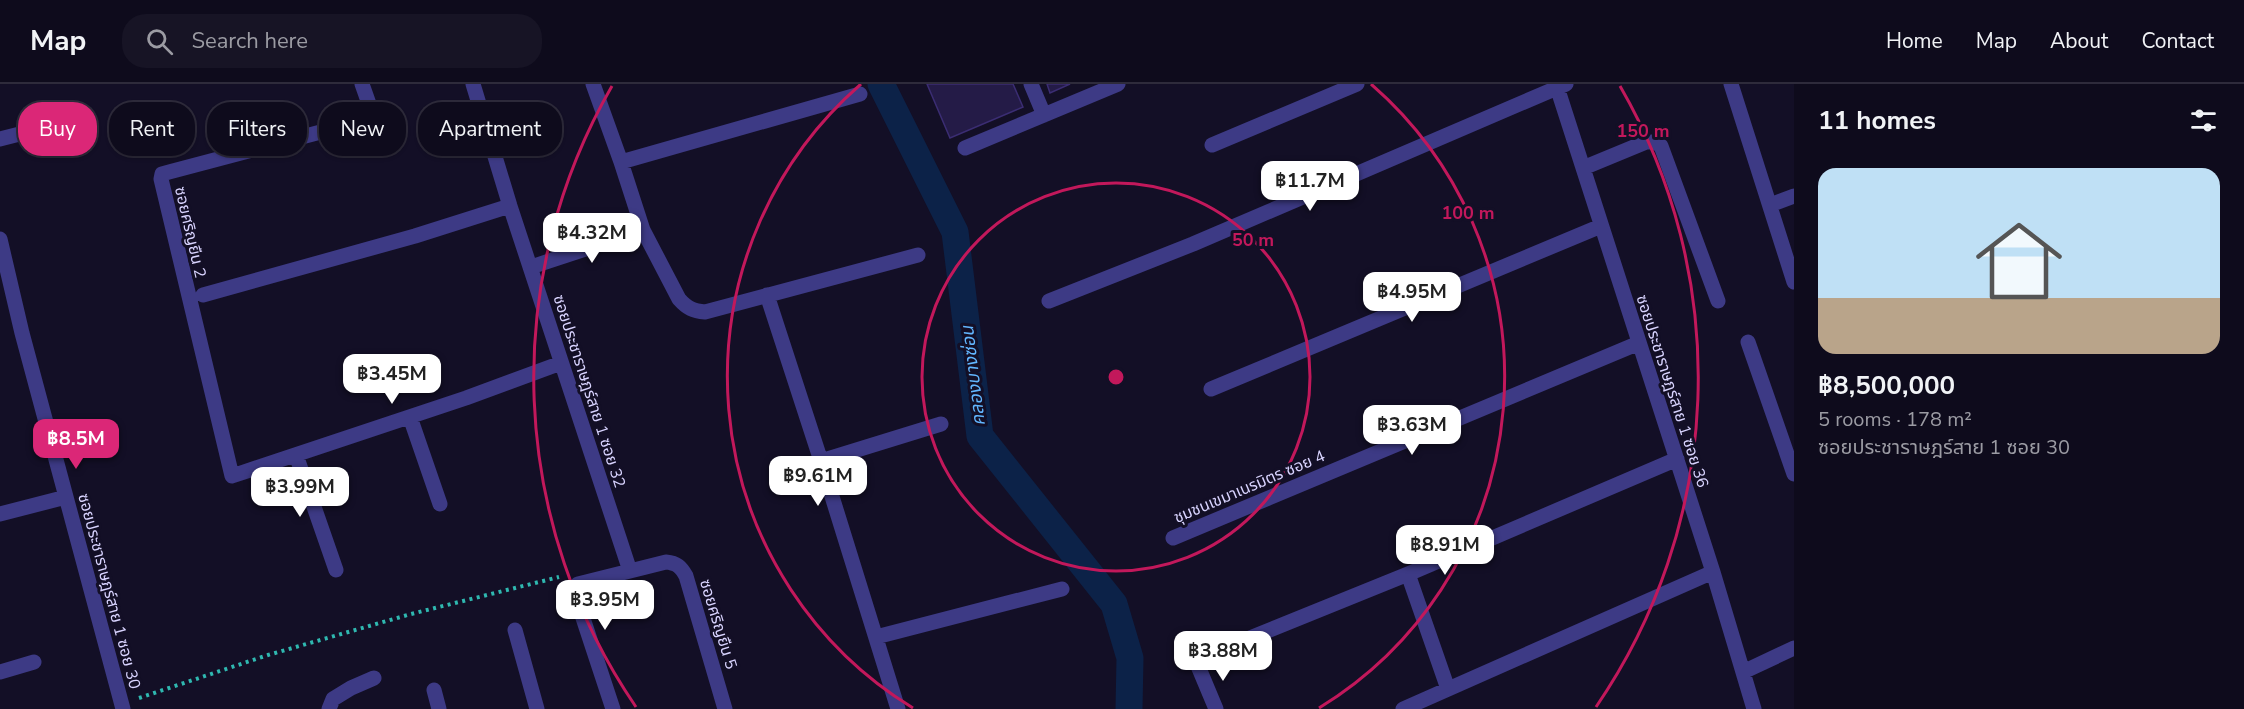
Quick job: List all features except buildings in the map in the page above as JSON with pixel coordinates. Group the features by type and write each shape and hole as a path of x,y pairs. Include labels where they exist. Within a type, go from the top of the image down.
{"street":[{"name":"ซอยศริญยืน 2","path":"296,455 232,476 160,179 162,174 169,172 374,118 362,84"},
{"name":"ซอยประชาราษฎร์สาย 1 ซอย 32","path":"473,84 510,206 630,571"},
{"path":"593,84 643,230 679,299 694,311 705,312 918,255"},
{"path":"1031,84 1044,115"},
{"path":"965,148 1118,84"},
{"path":"1212,145 1357,84"},
{"path":"1731,84 1794,282"},
{"path":"1049,301 1193,244 1560,85"},
{"name":"ซอยประชาราษฎร์สาย 1 ซอย 36","path":"1560,85 1601,226 1713,572 1754,709"},
{"path":"621,162 860,94"},
{"path":"0,139 18,134"},
{"path":"1583,168 1646,142 1656,142 1661,146 1718,301"},
{"path":"1770,205 1794,196"},
{"path":"203,295 415,236 510,206"},
{"path":"1211,389 1601,226"},
{"path":"531,267 643,230"},
{"name":"ซอยประชาราษฎร์สาย 1 ซอย 30","path":"0,239 22,333 122,706"},
{"path":"767,295 898,709"},
{"path":"1748,342 1794,474"},
{"name":"ชุมชนเขมาเนรมิตร ซอย 4","path":"1173,538 1639,343"},
{"path":"336,570 296,455 561,363"},
{"path":"410,417 440,504"},
{"path":"821,461 941,424"},
{"path":"1216,709 1198,666 1198,659 1408,574 1677,459"},
{"path":"0,514 66,497"},
{"name":"ซอยศริญยืน 5","path":"630,571 666,562 674,562 681,568 686,576 725,709"},
{"path":"613,709 579,606 578,584 630,571"},
{"path":"1403,709 1713,572"},
{"path":"1408,574 1448,689"},
{"path":"876,638 1062,589"},
{"path":"515,630 537,709"},
{"path":"1743,672 1794,648"},
{"path":"0,672 34,662"},
{"path":"329,709 333,699 374,678"},
{"path":"434,690 439,709"}],"path":[{"path":"122,706 268,655 411,614 565,576 578,584"}],"waterway":[{"name":"คลองบางซ่อน","path":"881,84 955,232 980,436 1114,604 1130,658 1129,709"}]}
